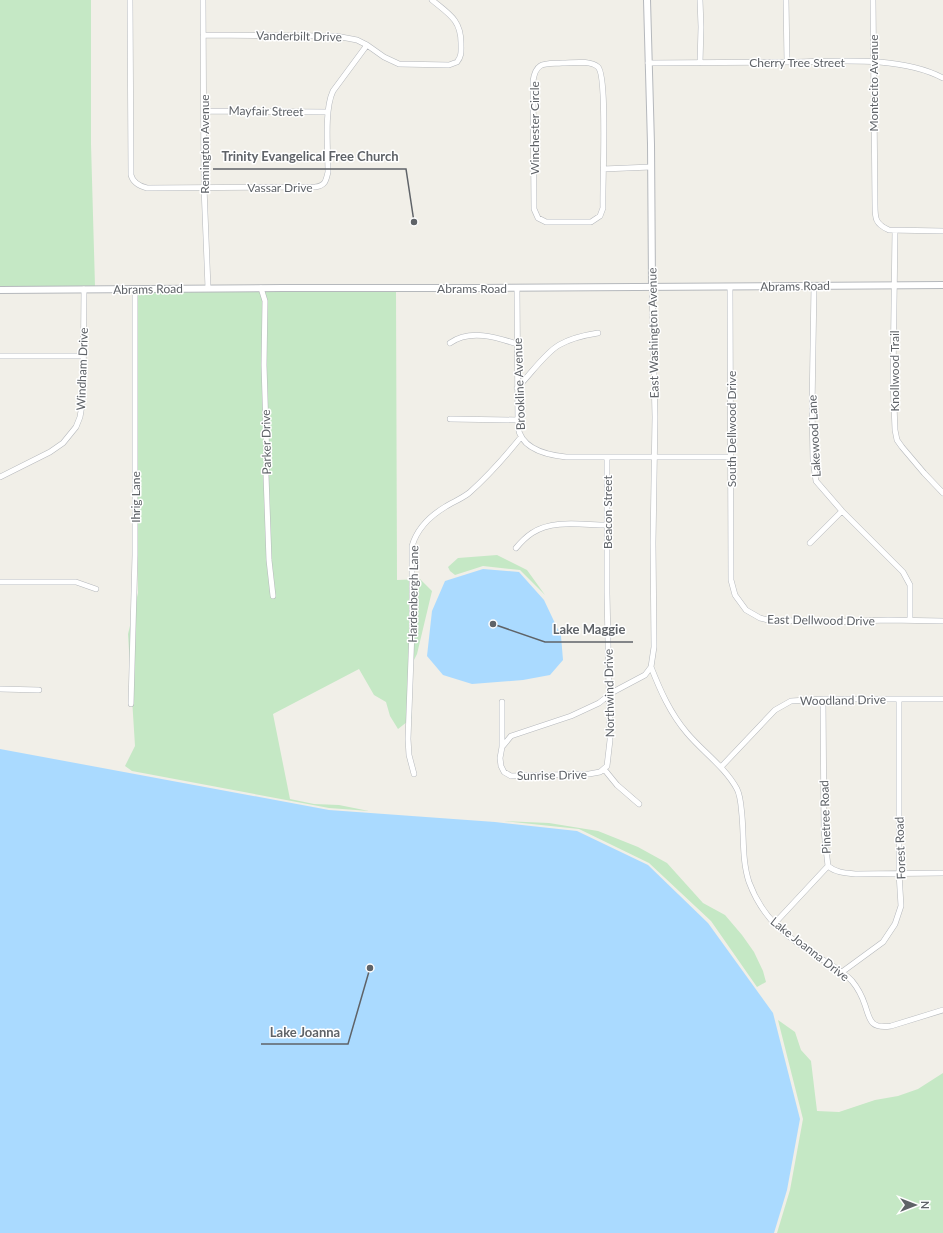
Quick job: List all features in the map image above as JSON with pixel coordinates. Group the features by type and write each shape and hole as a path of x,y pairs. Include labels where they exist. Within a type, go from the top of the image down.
{"street":[{"name":"Vassar Drive","path":"130,0 131,176 137,185 147,188 315,187 324,184 328,172 328,112 330,96 367,45"},
{"name":"Remington Avenue","path":"203,0 204,187 208,288"},
{"name":"Vanderbilt Drive","path":"203,36 336,36 357,40 367,45 384,58 398,64 449,65 457,62 461,54 460,28 452,17 432,0"},
{"name":"East Washington Avenue","path":"647,0 654,374 654,647 651,667"},
{"path":"700,0 700,62"},
{"path":"786,0 787,62"},
{"name":"Montecito Avenue","path":"873,0 875,210 876,220 882,227 895,231"},
{"name":"Cherry Tree Street","path":"648,63 873,62 900,64 943,78"},
{"name":"Winchester Circle","path":"588,63 597,66 600,69 603,95 603,169 603,208 600,216 594,220 583,222 546,222 538,218 534,209 533,81 534,73 539,66 543,64 588,63"},
{"name":"Mayfair Street","path":"204,111 328,112"},
{"path":"603,169 651,167"},
{"path":"895,231 943,231"},
{"name":"Knollwood Trail","path":"895,231 893,380 896,435 902,447 943,493"},
{"name":"Abrams Road","path":"0,290 943,285"},
{"name":"Lakewood Lane","path":"814,286 812,408 813,460 816,482 842,511 903,572 910,585 910,620"},
{"name":"South Dellwood Drive","path":"730,287 731,570"},
{"name":"Parker Drive","path":"261,288 265,301 264,365 267,522 273,596"},
{"name":"Brookline Avenue","path":"517,288 519,432 521,437 536,450 553,456 578,458 731,457"},
{"name":"Windham Drive","path":"0,477 56,449 70,435 78,422 82,410 84,289"},
{"name":"Ihrig Lane","path":"131,704 135,555 135,289"},
{"path":"518,388 547,354 560,345 579,337 598,333"},
{"path":"450,343 459,338 474,335 501,338 517,344"},
{"path":"0,356 82,356"},
{"path":"450,419 518,420"},
{"name":"Hardenbergh Lane","path":"414,774 409,756 408,739 412,630 412,552 414,540 417,532 427,520 468,493 502,459 521,437"},
{"name":"Beacon Street","path":"607,457 607,568"},
{"path":"810,543 842,511"},
{"path":"516,548 533,532 550,526 560,524 607,525"},
{"name":"Northwind Drive","path":"604,769 608,764 610,744 607,568"},
{"name":"East Dellwood Drive","path":"731,570 732,588 735,595 746,610 760,618 788,622 910,620 943,621"},
{"path":"0,582 76,582 96,589"},
{"path":"502,747 511,736 588,709 599,703 608,695 645,675 651,667"},
{"name":"Lake Joanna Drive","path":"651,667 659,687 675,718 699,746 721,767 736,788 740,799 746,869 749,882 762,909 774,924 851,980 858,990 864,1003 868,1018 871,1022 882,1026 891,1026 943,1010"},
{"path":"0,689 39,690"},
{"name":"Woodland Drive","path":"721,767 765,720 775,710 784,704 800,700 823,699 943,699"},
{"name":"Pinetree Road","path":"823,699 824,824 828,866 834,870 844,873 857,874 943,873"},
{"name":"Forest Road","path":"842,972 883,942 895,924 901,906 899,699"},
{"path":"502,702 502,747"},
{"name":"Sunrise Drive","path":"502,747 500,758 502,767 504,772 511,776 589,774 597,773 604,769 617,785 639,804"},
{"path":"774,924 828,866"}],"green space":[{"path":"0,0 91,0 91,144 95,286 0,287"},
{"path":"396,291 397,580 420,579 432,591 417,654 409,670 412,718 398,729 390,716 386,702 374,695 359,669 273,714 290,799 314,804 339,805 369,811 329,808 132,771 125,766 135,746 128,634 138,593 134,292"},
{"path":"497,555 527,570 545,595 520,570 483,566 455,575 448,567 458,558"},
{"path":"504,821 549,823 598,831 638,847 667,863 703,903 725,915 742,935 754,952 763,971 766,982 757,987 711,921 649,863 579,829"},
{"path":"778,1020 795,1032 801,1050 811,1061 817,1111 839,1112 875,1100 898,1096 918,1089 943,1073 943,1233 777,1233 790,1190 803,1119"}],"water":[{"path":"483,569 519,572 544,600 561,636 563,660 550,675 523,680 472,684 443,675 427,656 432,611 445,581"},
{"path":"0,749 329,810 495,822 577,831 648,865 708,923 773,1013 800,1119 787,1190 774,1233 0,1233"}],"place":[{"name":"Trinity Evangelical Free Church","path":"414,222"},
{"name":"Lake Maggie","path":"493,624"},
{"name":"Lake Joanna","path":"370,968"}]}
